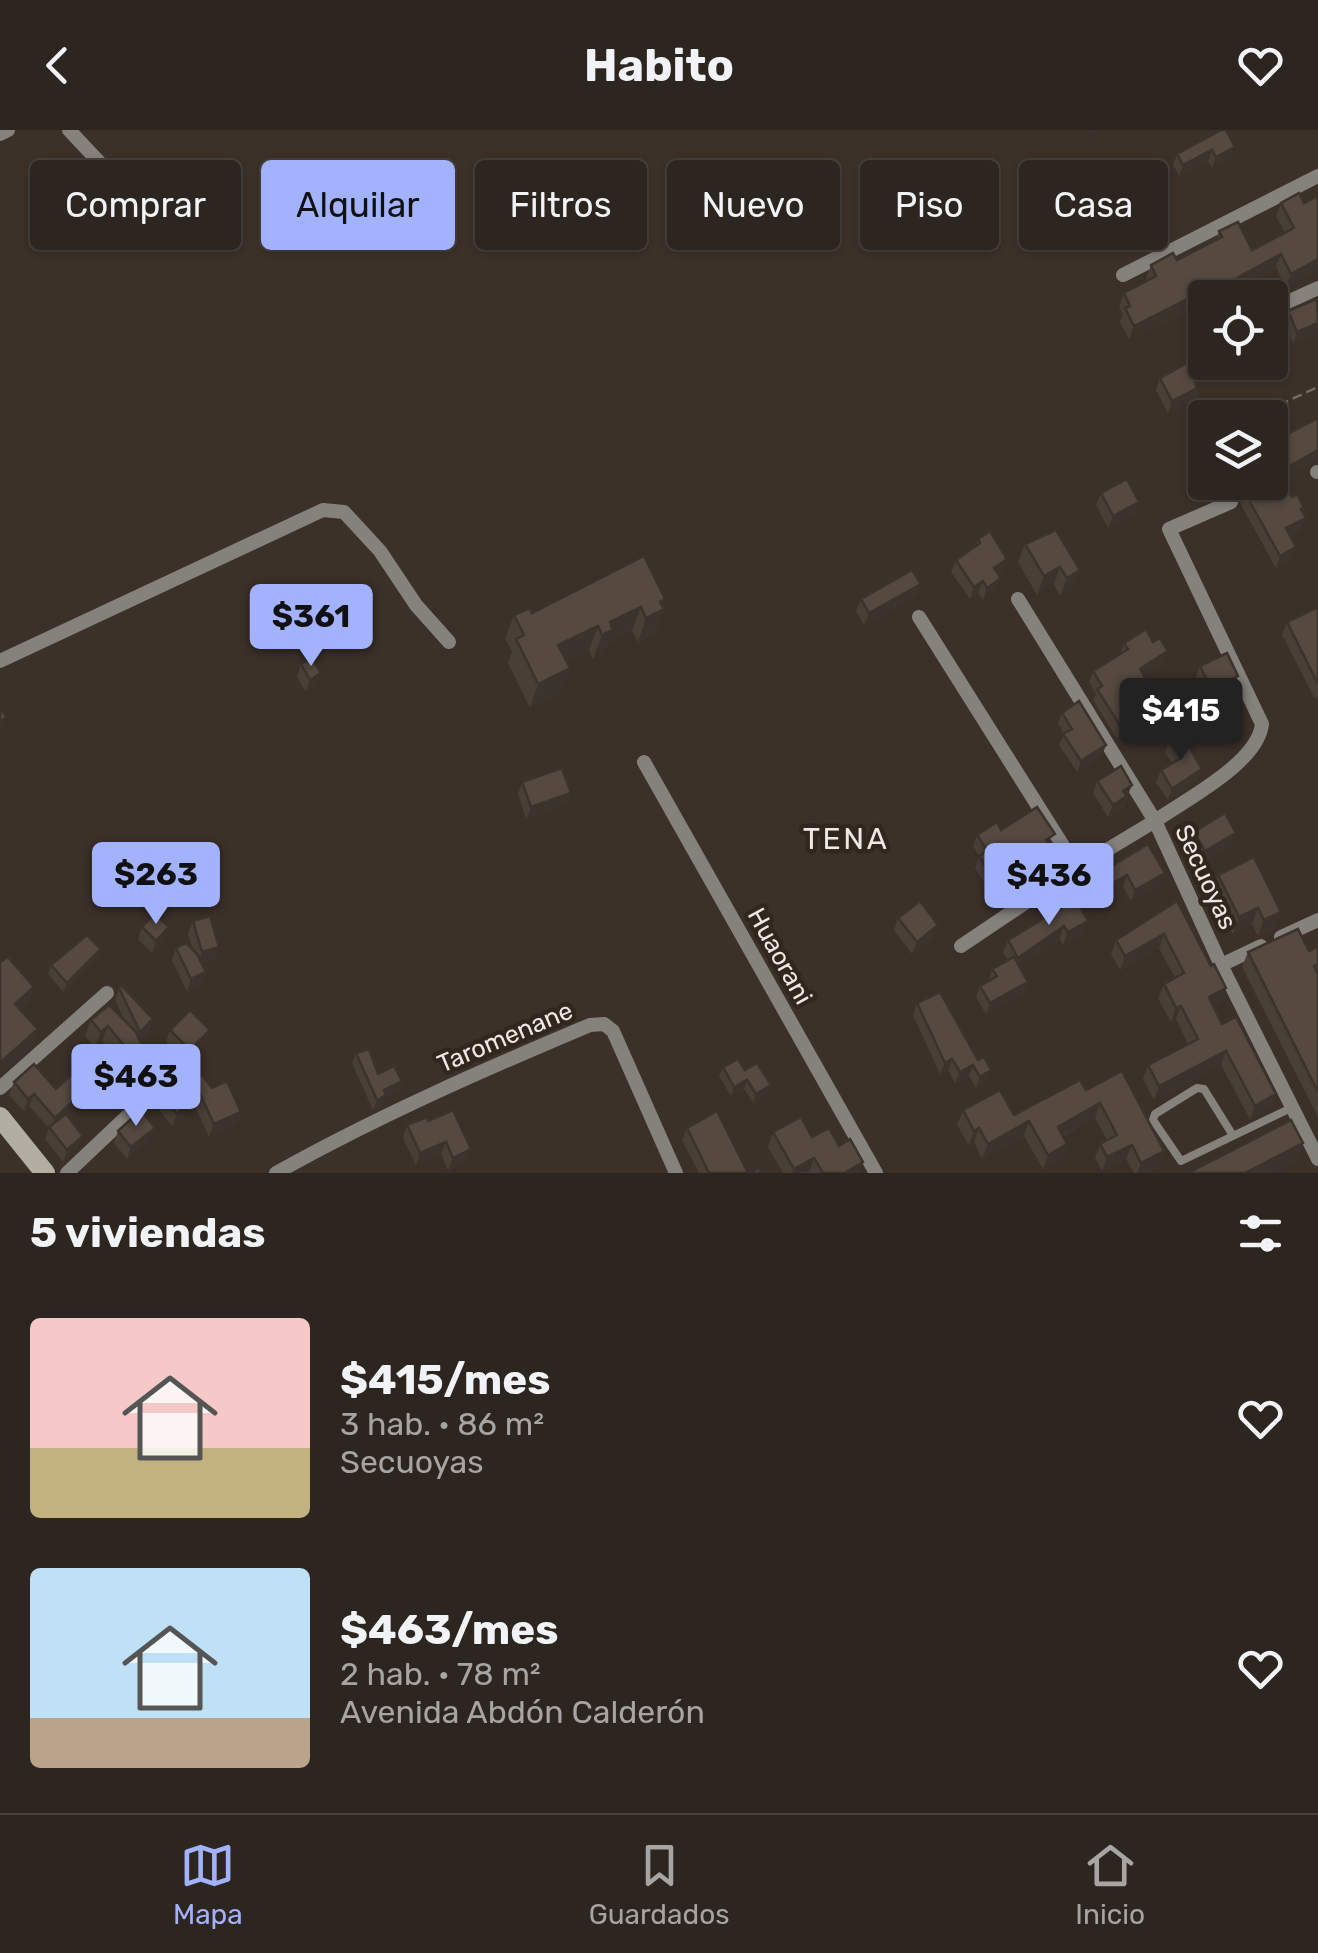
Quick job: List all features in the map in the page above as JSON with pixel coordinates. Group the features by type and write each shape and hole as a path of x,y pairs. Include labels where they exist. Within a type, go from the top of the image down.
{"street":[{"path":"0,134 8,130"},
{"path":"69,130 97,160"},
{"path":"1123,275 1318,176"},
{"path":"1288,302 1318,288"},
{"path":"1018,599 1155,821 1239,763 1255,746 1262,731 1169,528 1231,502"},
{"path":"0,662 323,510 344,512 380,550 416,605 449,642"},
{"path":"920,616 1077,868"},
{"name":"Huaorani","path":"644,762 876,1173"},
{"name":"Secuoyas","path":"961,946 1155,821 1318,1159"},
{"path":"1222,965 1318,920"},
{"path":"0,1088 107,994"},
{"name":"Taromenane","path":"276,1173 357,1128 590,1024 604,1024 613,1031 676,1173"},
{"path":"67,1173 159,1086"},
{"path":"0,1117 45,1173"}],"lane":[{"path":"1232,1134 1204,1088 1197,1088 1155,1114 1153,1120 1181,1161 1291,1108"}],"path":[{"path":"1288,401 1318,386"}],"building":[{"path":"1226,130 1235,147 1216,157 1212,150 1183,165 1177,154"},
{"path":"1299,193 1304,203 1316,197 1318,259 1291,274 1281,254 1233,280 1188,280 1188,299 1134,326 1125,308 1130,306 1124,293 1156,276 1151,265 1173,253 1177,260 1222,237 1219,231 1238,222 1252,250 1294,228 1281,203"},
{"path":"1317,299 1318,323 1297,332 1288,311"},
{"path":"1188,363 1188,380 1198,380 1195,382 1197,388 1172,401 1160,378"},
{"path":"1318,418 1318,450 1288,467 1288,434"},
{"path":"1127,479 1139,502 1113,516 1101,493"},
{"path":"1288,489 1292,497 1297,494 1306,518 1286,528 1296,547 1280,556 1249,500 1288,500"},
{"path":"1056,530 1080,570 1067,578 1060,567 1044,576 1025,544"},
{"path":"990,531 1007,559 994,568 1001,578 987,588 983,581 974,587 956,560"},
{"path":"644,556 665,599 660,602 664,609 646,618 641,607 610,622 613,630 602,635 598,626 558,645 570,668 538,684 516,639 524,635 514,615 530,608 532,613"},
{"path":"912,570 921,584 869,613 861,599"},
{"path":"1318,607 1318,684 1287,622"},
{"path":"1146,629 1153,642 1160,638 1168,651 1140,669 1172,722 1159,730 1148,712 1121,727 1097,689 1102,686 1093,671 1128,649 1124,643"},
{"path":"1227,653 1238,676 1211,689 1200,666"},
{"path":"312,658 321,673 310,680 301,664"},
{"path":"1079,701 1106,745 1081,761 1063,734 1072,729 1062,713"},
{"path":"1181,733 1202,769 1172,789 1161,770 1181,758 1169,740"},
{"path":"1121,766 1132,785 1123,791 1127,796 1113,805 1097,781"},
{"path":"562,768 571,793 531,807 522,782"},
{"path":"1037,807 1055,834 1046,840 1058,859 1036,873 1025,855 992,876 979,856 988,851 977,835 997,822 1001,830"},
{"path":"1225,813 1236,833 1205,851 1194,832"},
{"path":"1148,844 1165,873 1135,890 1127,875 1113,883 1105,870"},
{"path":"1254,857 1281,912 1264,920 1258,908 1239,917 1218,875"},
{"path":"1076,899 1088,921 1068,932 1064,926 1018,958 1008,940"},
{"path":"920,901 938,925 917,942 898,918"},
{"path":"1177,901 1226,988 1209,997 1222,1024 1236,1017 1276,1094 1255,1106 1226,1051 1159,1086 1148,1065 1198,1039 1164,984 1184,973 1164,934 1125,956 1116,940"},
{"path":"155,913 169,927 156,941 142,927"},
{"path":"210,916 219,947 202,952 193,921"},
{"path":"1298,929 1309,951 1318,946 1318,964 1314,966 1318,974 1318,1092 1248,952"},
{"path":"87,935 101,949 67,983 51,965"},
{"path":"186,943 206,972 191,979 176,948"},
{"path":"8,957 34,987 15,1004 38,1029 2,1061 0,962"},
{"path":"1014,957 1028,982 990,1003 980,986 997,976 992,969"},
{"path":"121,985 153,1019 140,1032 119,988"},
{"path":"940,992 978,1060 984,1057 991,1070 980,1077 973,1065 960,1072 952,1059 945,1063 917,1003"},
{"path":"109,1005 136,1032 142,1045 131,1054 108,1026 101,1032 91,1020"},
{"path":"190,1010 210,1030 190,1050 170,1030"},
{"path":"369,1049 378,1074 394,1066 402,1081 384,1090 386,1095 377,1100 356,1053"},
{"path":"96,1052 108,1069 55,1118 34,1094 28,1099 14,1082 34,1064 56,1089"},
{"path":"188,1058 212,1088 227,1081 241,1112 214,1124 200,1094 177,1114 164,1099 191,1076 184,1060"},
{"path":"738,1059 745,1070 757,1063 771,1085 756,1094 747,1080 734,1087 723,1067"},
{"path":"1122,1071 1164,1151 1141,1163 1132,1145 1107,1157 1100,1144 1117,1135 1100,1103 1058,1127 1067,1144 1048,1155 1029,1121 988,1144 979,1128 974,1131 963,1110 1000,1090 1014,1115 1080,1080 1086,1090"},
{"path":"141,1110 155,1128 131,1147 118,1131"},
{"path":"453,1110 471,1149 453,1158 446,1142 420,1153 407,1125"},
{"path":"717,1111 748,1173 709,1173 687,1128"},
{"path":"66,1114 83,1136 67,1150 49,1127"},
{"path":"801,1117 812,1137 829,1128 839,1146 850,1139 863,1162 844,1173 823,1173 814,1158 794,1169 773,1132"},
{"path":"1291,1120 1303,1143 1245,1173 1188,1173"}],"district":[{"name":"TENA","path":"846,839"}]}
